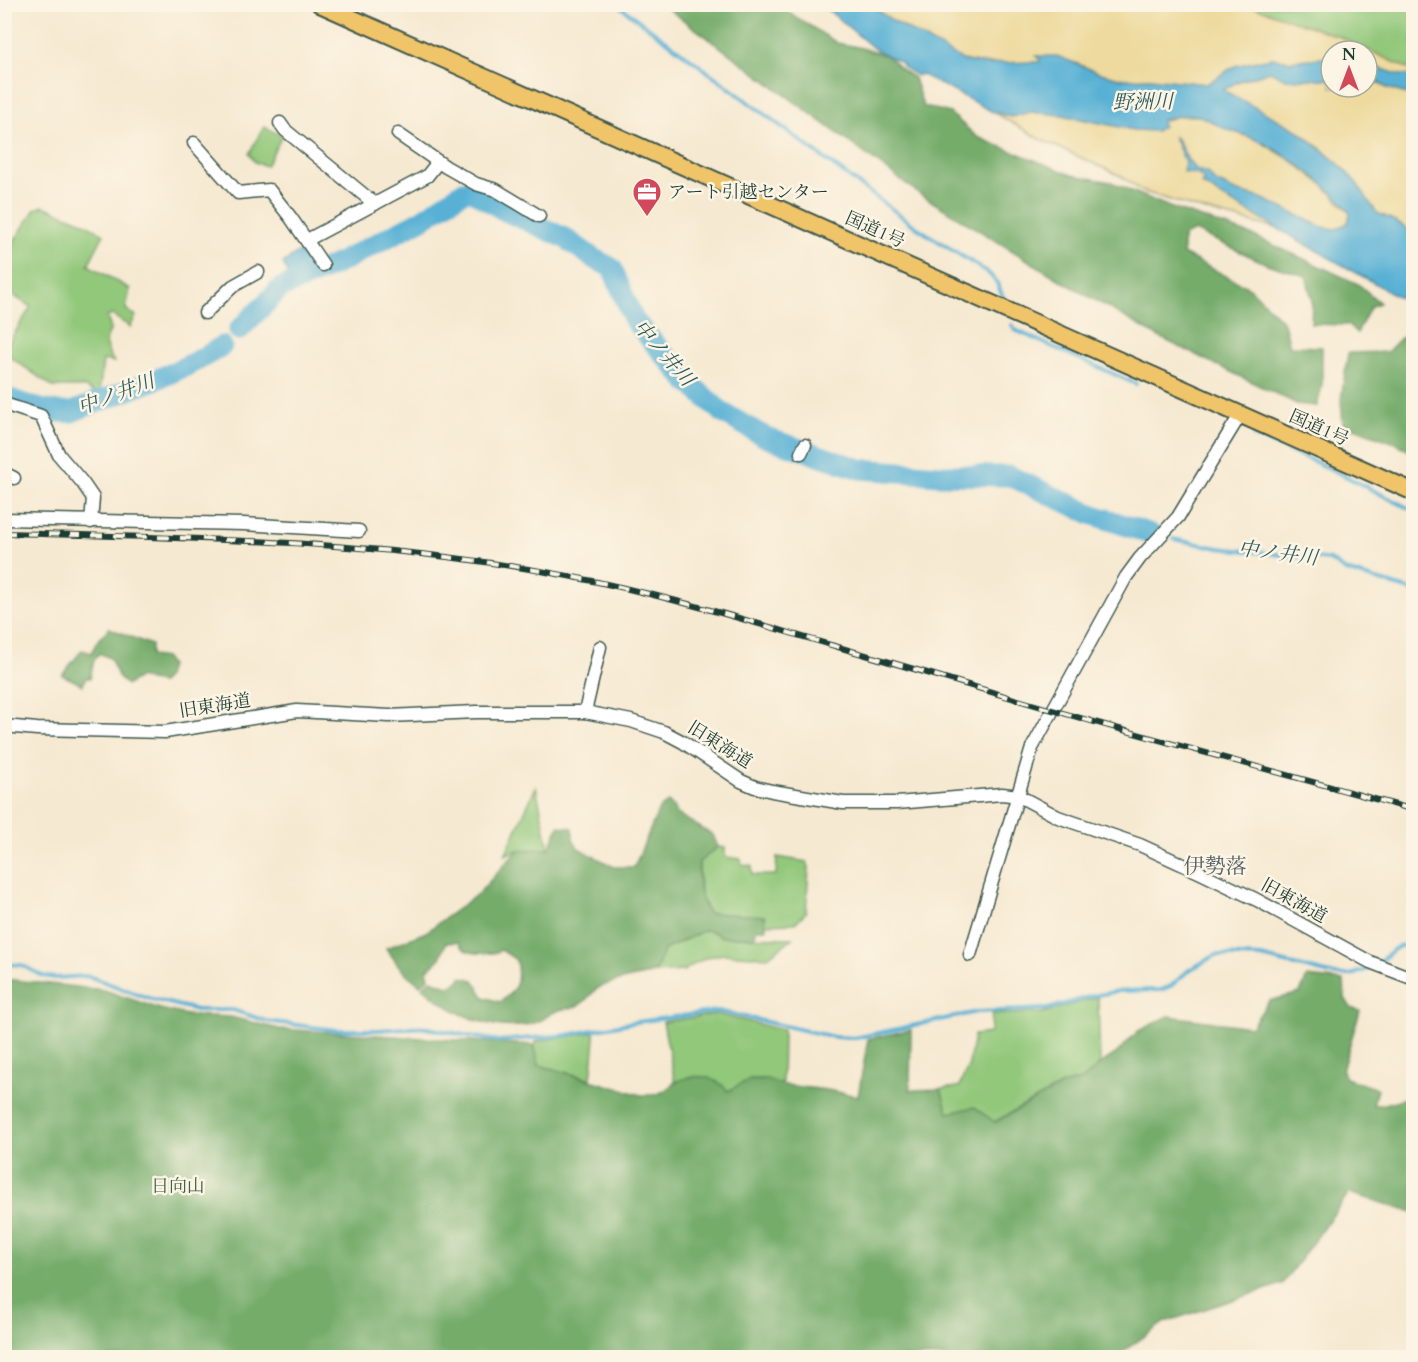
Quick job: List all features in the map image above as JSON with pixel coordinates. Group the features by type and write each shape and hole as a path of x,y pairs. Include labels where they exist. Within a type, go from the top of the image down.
{"highway":[{"name":"国道1号","path":"320,4 1413,492"}],"street":[{"path":"280,123 285,130 375,204"},
{"path":"398,134 438,162 476,184 496,190 540,216"},
{"path":"194,143 238,193 269,190 323,265"},
{"path":"307,240 427,176 438,162"},
{"path":"205,313 233,286 258,272"},
{"path":"4,404 41,416 59,455 93,498 91,522"},
{"path":"970,955 1032,748 1126,577 1140,558 1178,517 1240,415"},
{"path":"4,519 244,524 359,531"},
{"path":"585,712 600,647"},
{"name":"旧東海道","path":"4,726 165,732 297,711 389,716 476,712 585,712 623,719 664,732 741,780 755,787 772,791 832,801 863,803 919,802 971,795 1019,796 1058,818 1140,845 1201,873 1257,900 1370,962 1413,979"}],"green space":[{"path":"663,5 777,5 837,43 887,56 914,78 923,106 950,113 977,137 1072,175 1111,182 1169,207 1254,236 1358,284 1380,303 1371,306 1357,333 1348,325 1311,324 1312,299 1306,276 1267,264 1195,231 1183,236 1183,254 1250,288 1284,323 1290,346 1322,347 1322,386 1317,406 1297,404 1159,337 921,195"},
{"path":"1248,5 1413,5 1413,71 1379,55 1379,39 1340,37"},
{"path":"264,127 282,136 266,166 255,162 249,154"},
{"path":"43,206 81,221 104,234 88,265 130,289 126,309 136,316 130,327 112,315 107,317 111,329 106,346 114,362 103,360 99,396 85,387 53,387 5,353 5,348 31,307 5,290 5,255 35,209"},
{"path":"1402,337 1413,338 1413,453 1395,443 1343,424 1341,400 1348,353 1387,352"},
{"path":"109,628 151,645 151,656 165,658 170,665 167,677 161,683 140,677 127,685 119,678 110,658 99,653 94,660 90,678 86,678 83,685 62,675 82,650 92,653 96,643"},
{"path":"536,787 549,849 518,850 505,855"},
{"path":"668,802 677,814 713,835 718,847 699,862 700,895 708,913 765,916 766,929 756,929 755,937 721,937 705,930 664,950 655,973 607,984 597,989 579,1005 554,1012 542,1020 521,1026 490,1024 475,1020 447,1006 422,987 431,980 448,986 458,982 461,977 474,980 484,997 500,1002 514,989 518,974 516,960 501,950 493,953 478,953 465,950 457,942 446,943 440,958 427,970 429,978 420,985 402,970 386,948 426,932 479,893 518,850 549,849 559,826 573,828 573,839 578,848 614,867 634,867 659,809"},
{"path":"718,847 725,848 725,857 741,859 742,865 752,866 752,874 755,875 776,875 777,857 807,862 809,867 806,912 795,923 765,924 765,917 708,913 700,893 699,862"},
{"path":"705,930 721,937 793,938 768,957 723,954 708,957 684,971 655,973 664,950"},
{"name":"日向山","path":"1307,977 1344,981 1345,998 1351,1008 1360,1011 1342,1070 1346,1078 1377,1089 1373,1105 1413,1096 1413,1212 1349,1193 1282,1284 1165,1322 1115,1357 5,1357 5,979 104,990 160,1009 187,1015 231,1017 279,1029 534,1045 539,1065 641,1095 658,1094 683,1079 704,1077 717,1082 728,1091 750,1079 766,1079 785,1085 858,1096 868,1039 911,1030 910,1090 941,1089 948,1113 974,1107 995,1122 1062,1085 1084,1079 1100,1064 1117,1053 1138,1031 1169,1016 1251,1027 1269,1001 1300,993"},
{"path":"1098,997 1100,1064 1084,1079 1062,1085 994,1122 948,1113 941,1089 959,1087 969,1064 974,1035 990,1033 992,1014 1042,1013"},
{"path":"717,1014 783,1030 782,1085 766,1079 728,1091 689,1077 675,1083 663,1022"},
{"path":"594,1032 591,1079 539,1065 534,1045 537,1041"}],"sand":[{"path":"871,5 1248,5 1344,39 1319,39 1319,58 1291,61 1271,58 1235,66 1207,84 1149,78 1124,79 1100,73 1076,63 1037,57 1041,60 1039,62 996,64 965,60 955,57 893,21"},
{"path":"1379,55 1413,71 1413,75 1400,75 1379,68"},
{"path":"1270,71 1286,79 1319,79 1319,99 1379,99 1379,83 1413,96 1413,232 1377,213 1355,181 1321,148 1297,130 1222,90 1237,82"},
{"path":"993,112 1012,117 1030,112 1062,115 1134,130 1179,116 1200,116 1259,141 1289,159 1323,185 1350,213 1348,223 1336,229 1322,227 1261,198 1235,191 1214,181 1209,174 1197,170 1188,160 1175,137 1185,163 1205,181 1201,184 1279,229 1202,210 1142,191 1121,176 1042,140"}],"water":[{"name":"野洲川","path":"822,5 871,5 893,21 964,61 991,65 1039,62 1036,56 1057,56 1100,73 1124,79 1149,78 1207,84 1235,66 1271,58 1291,61 1319,58 1319,79 1286,79 1270,71 1237,82 1223,90 1297,130 1339,164 1355,181 1377,213 1413,232 1413,305 1227,200 1201,183 1204,180 1197,174 1183,172 1185,162 1174,137 1197,170 1209,174 1214,181 1235,191 1261,198 1322,227 1336,229 1348,223 1350,213 1333,193 1295,163 1259,141 1194,115 1162,120 1163,126 1156,131 1134,130 1062,115 1030,112 1012,117 993,112 921,74 917,76 904,68 900,62 876,50"},
{"path":"1379,68 1400,75 1413,75 1413,96 1387,88 1379,83"},
{"path":"305,248 317,267 290,277 283,263"}],"waterway":[{"path":"617,4 916,227 987,272 996,281 1004,299"},
{"name":"中ノ井川","path":"239,330 281,288 335,265 421,220 464,191 471,190 505,211 565,238 612,268 634,320 689,383 723,413 767,438 860,469 940,475 1010,476 1091,514 1151,534"},
{"path":"1012,325 1015,330 1136,384"},
{"name":"中ノ井川","path":"4,397 46,410 72,412 168,375 222,346"},
{"path":"1254,436 1329,468 1414,511"},
{"name":"中ノ井川","path":"1173,539 1219,548 1330,560 1346,571 1414,591"},
{"path":"1381,962 1395,948 1414,944"},
{"path":"4,964 21,965 43,976 55,978 88,976 148,998 197,1010 233,1010 266,1021 336,1030 421,1027 498,1041 567,1035 629,1023 718,1011 834,1037 855,1038 977,1012 1048,1009 1119,991 1161,990 1171,986 1189,970 1216,955 1261,957 1335,975 1351,975 1368,969"}],"railway":[{"path":"4,533 216,539 358,548 498,564 568,576 626,588 713,611 1059,712 1414,810"}],"place":[{"name":"アート引越センター","path":"647,218"}],"district":[{"name":"伊勢落","path":"1215,866"}]}
